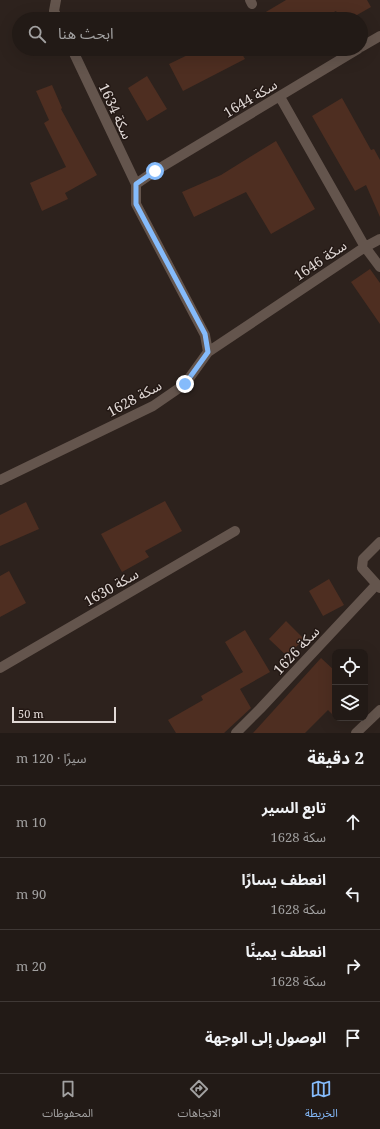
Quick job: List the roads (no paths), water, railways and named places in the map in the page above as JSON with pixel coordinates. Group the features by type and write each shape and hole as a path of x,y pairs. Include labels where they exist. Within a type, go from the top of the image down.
{"street":[{"path":"54,12 56,0"},
{"path":"368,43 380,36"},
{"name":"سكة 1634","path":"75,56 136,184"},
{"name":"سكة 1644","path":"136,184 155,171 346,56"},
{"name":"سكة 1646","path":"208,352 365,247 280,96"},
{"path":"136,184 136,204 205,334 208,352"},
{"path":"380,239 365,247 380,267"},
{"name":"سكة 1628","path":"0,480 153,406 185,384 208,352"},
{"name":"سكة 1630","path":"0,668 235,531"},
{"path":"378,587 362,568 363,559 380,542"},
{"name":"سكة 1626","path":"236,733 378,587"},
{"path":"356,733 380,710"}]}
